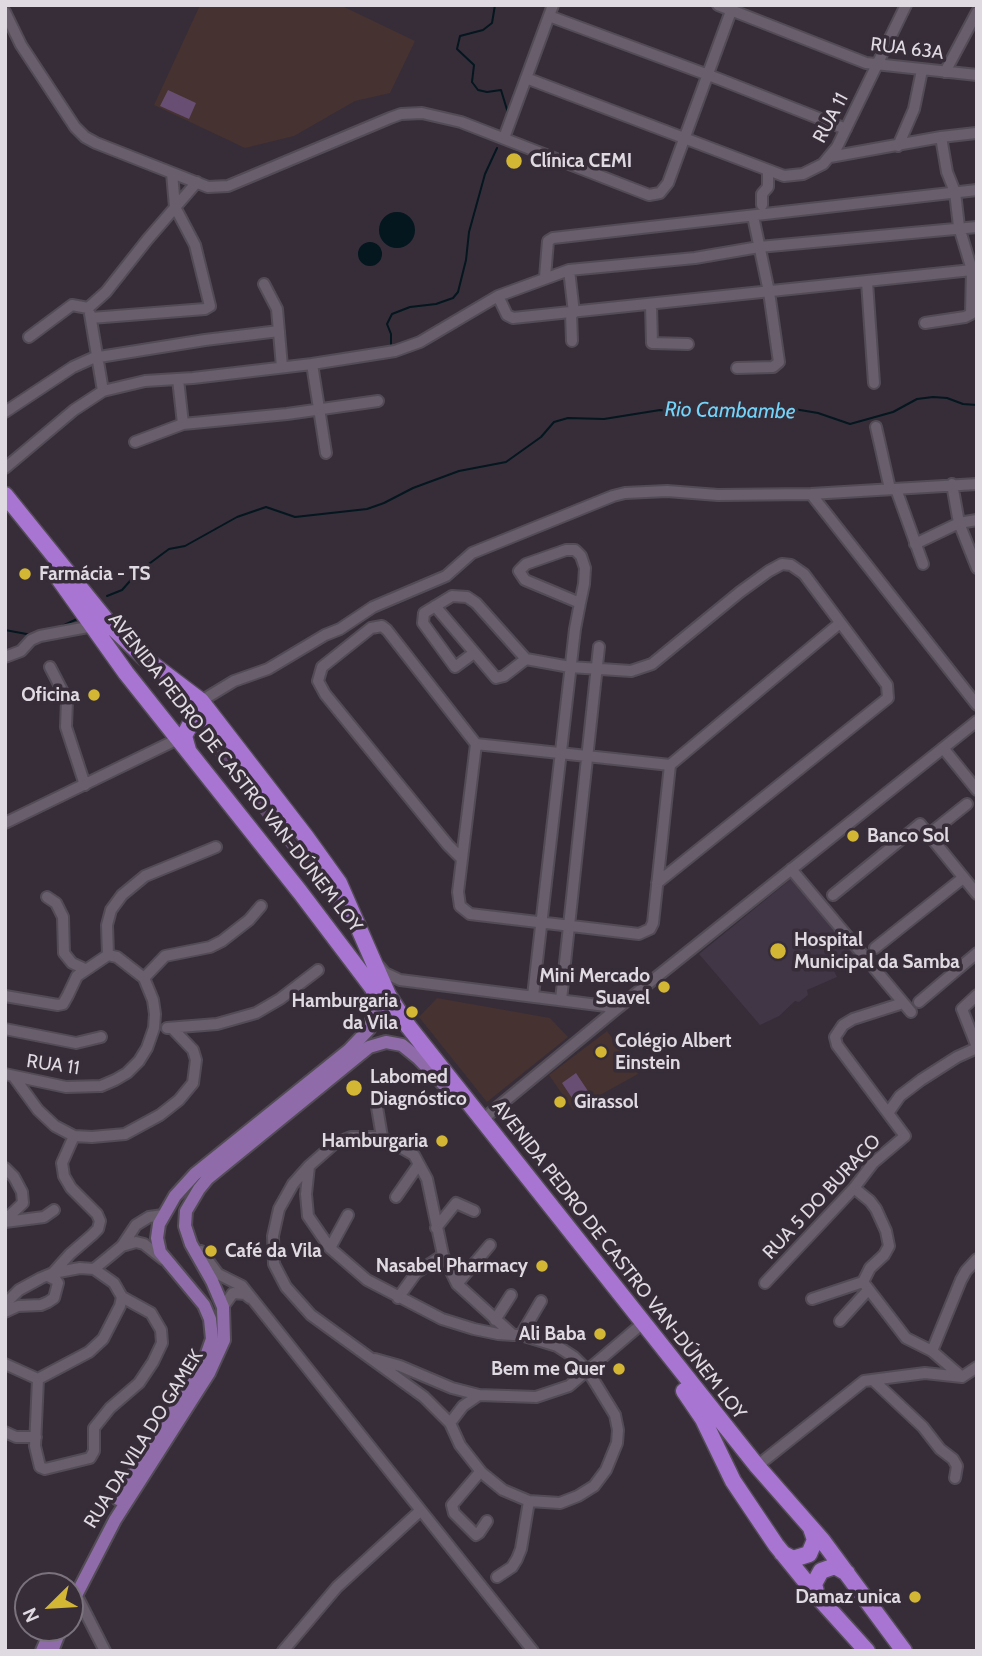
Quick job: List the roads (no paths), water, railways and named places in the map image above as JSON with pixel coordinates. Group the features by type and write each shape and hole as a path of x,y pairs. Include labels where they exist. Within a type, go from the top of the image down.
{"highway":[{"name":"AVENIDA PEDRO DE CASTRO VAN-DÚNEM LOY","path":"5,495 95,620 126,673 364,975 430,1068 637,1328 696,1407 733,1481 782,1553 867,1651"},
{"name":"AVENIDA PEDRO DE CASTRO VAN-DÚNEM LOY","path":"5,508 66,579"},
{"name":"AVENIDA PEDRO DE CASTRO VAN-DÚNEM LOY","path":"95,620 122,637 148,661 201,701 329,866 394,1006 757,1466 848,1574 904,1651"},
{"path":"184,745 184,736 191,723 205,719 218,726"},
{"path":"782,1553 797,1559 808,1554 815,1539 811,1528"},
{"path":"819,1598 814,1584 821,1571 835,1566 848,1574"}],"main road":[{"name":"RUA DA VILA DO GAMEK","path":"82,1572 110,1512 191,1384 209,1349 212,1328 207,1312 160,1252 157,1238 163,1215 175,1196 195,1174 349,1050 369,1029 376,1004 364,975"},
{"path":"185,1226 184,1219 189,1204 208,1178 369,1047 386,1042 402,1045 430,1068"},
{"path":"163,1215 175,1218 185,1226"},
{"name":"RUA DA VILA DO GAMEK","path":"84,1573 219,1355 224,1340 223,1307 185,1226"},
{"path":"169,1264 178,1268 188,1266 193,1259 194,1250"}],"street":[{"name":"RUA 63A","path":"718,5 876,65 977,75"},
{"name":"RUA 11","path":"526,78 784,176 803,174 823,164 830,157 906,5"},
{"path":"5,12 22,45 80,132 96,143 214,188 228,187 401,114 434,114 504,138 649,195 660,193 664,189 731,10"},
{"path":"504,138 551,11 846,129"},
{"path":"945,72 977,12"},
{"path":"898,146 909,121 922,70"},
{"path":"909,121 926,140"},
{"path":"830,157 941,137 976,134"},
{"path":"925,323 971,314 972,270 959,228 955,192 947,172 941,137"},
{"path":"762,205 762,194 769,184 768,170"},
{"path":"29,337 72,305 90,313 205,309 210,306 198,253 175,206 172,173"},
{"path":"103,391 90,313 175,206 197,183"},
{"path":"545,277 548,241 553,238 977,190"},
{"path":"737,368 773,367 779,362 769,292 753,216"},
{"path":"5,468 74,410 103,391 145,381 312,364 395,351 421,342 498,296 569,270 695,258 758,247 977,227"},
{"path":"569,270 573,313 572,341"},
{"path":"498,296 509,317 573,313 972,270"},
{"path":"867,282 874,383"},
{"path":"264,284 277,309 282,367"},
{"path":"651,305 652,343 688,344"},
{"path":"5,412 73,367 98,357 279,331"},
{"path":"312,364 326,453"},
{"path":"178,379 183,424"},
{"path":"135,443 183,424 378,401"},
{"path":"876,427 893,489 923,564"},
{"path":"201,701 233,681 268,669 340,629 373,607 446,576 472,553 613,496 667,491 718,495 811,494 977,484"},
{"path":"952,485 959,523 977,568"},
{"path":"811,494 977,705"},
{"path":"915,544 959,523 977,520"},
{"path":"533,996 570,667 575,629 580,603 585,569 581,556 575,550 557,552 526,564 519,571 525,580 580,603"},
{"path":"474,653 455,667 423,624 424,613 452,596 467,597 526,659 570,667 641,670 740,592 782,564 791,565 804,574 887,685 888,698 657,883"},
{"path":"435,606 496,678 504,676 526,659"},
{"path":"5,657 20,651 31,640 40,636 95,620"},
{"path":"462,859 318,681 321,667 371,628 382,626 387,630 476,744 458,900 465,911 470,914 639,934 645,932 653,923 670,765 840,624"},
{"path":"561,1000 599,647"},
{"path":"50,667 67,700 65,727 85,785"},
{"path":"482,1120 977,721"},
{"path":"476,744 670,765"},
{"path":"5,823 85,785 184,745"},
{"path":"943,748 977,790"},
{"path":"929,835 967,804"},
{"path":"832,895 920,824 969,879 977,894"},
{"path":"108,955 107,925 111,910 122,895 145,876 216,848"},
{"path":"791,869 907,1007 853,1019 843,1025 835,1037 837,1045 888,1113 900,1096 921,1080 957,1057 977,1048 963,1013 964,1006 977,995"},
{"path":"875,948 969,879"},
{"path":"47,897 56,903 63,917 64,953 72,963 85,968"},
{"path":"5,996 58,1005 62,1003 77,976 85,968 108,955 117,957 144,978 165,956 210,947 222,941 249,920 261,906"},
{"path":"366,944 385,973 400,980 607,1006 614,1011"},
{"path":"919,1002 977,953"},
{"path":"154,1028 217,1024 256,1013 280,999 317,970"},
{"name":"RUA 11","path":"10,1076 66,1087 101,1086 127,1073 148,1048 154,1028 153,1000 144,978"},
{"path":"10,1076 55,1126 74,1136 125,1133 145,1125 179,1100 193,1083 196,1060 193,1050 172,1028"},
{"path":"5,1029 76,1043 101,1037"},
{"path":"375,1095 382,1137"},
{"name":"RUA 5 DO BURACO","path":"765,1283 854,1188 873,1163 901,1140 905,1134 888,1113"},
{"path":"51,1274 92,1235 100,1222 97,1214 71,1188 64,1176 62,1163 74,1136"},
{"path":"309,1167 306,1194 308,1216 330,1248 367,1280 442,1319 474,1329 517,1335 557,1346 589,1371 615,1415 617,1443 606,1470 594,1486 560,1503 529,1500 503,1490 480,1472 460,1445 450,1423 424,1397 311,1315 286,1287 274,1264 273,1236 279,1209 293,1184 309,1167 334,1144 351,1137 382,1137 414,1155 427,1179 443,1255 457,1284 495,1321 517,1335"},
{"path":"396,1198 419,1164"},
{"path":"5,1167 22,1192 23,1203 5,1221"},
{"path":"840,1321 866,1286 870,1268 888,1250 888,1240 876,1209 854,1188"},
{"path":"436,1228 456,1203 474,1211"},
{"path":"5,1221 44,1217 54,1210"},
{"path":"94,1269 121,1246 136,1224 149,1217 163,1215"},
{"path":"330,1248 348,1216"},
{"path":"185,1226 218,1274 243,1286 252,1301"},
{"path":"121,1246 141,1242 169,1264"},
{"path":"457,1284 489,1245"},
{"path":"398,1298 416,1273 443,1255"},
{"path":"932,1351 961,1280 977,1259"},
{"path":"5,1304 19,1290 51,1274 80,1268 94,1269 114,1283 122,1297 151,1313 161,1330 162,1343 153,1362 139,1383 110,1409 94,1428 94,1451 86,1460 42,1469 36,1458 38,1379"},
{"path":"5,1312 18,1306 41,1305 54,1298 58,1283 51,1274"},
{"path":"812,1299 866,1286"},
{"path":"866,1286 906,1338 932,1351 962,1377"},
{"path":"223,1307 233,1293 245,1294 252,1301 533,1651"},
{"path":"495,1321 512,1295"},
{"path":"38,1379 79,1358 95,1346 108,1330 122,1297"},
{"path":"517,1335 541,1301"},
{"path":"373,1359 479,1395 536,1397 569,1386 637,1328"},
{"path":"5,1364 38,1379"},
{"path":"757,1466 858,1384 925,1373 962,1377 977,1367"},
{"path":"873,1380 953,1459 957,1466 955,1478"},
{"path":"450,1423 463,1406 479,1395"},
{"path":"5,1433 16,1437 36,1437"},
{"path":"480,1472 452,1505 454,1513 476,1535 487,1521"},
{"path":"496,1577 512,1567 517,1559 529,1500"},
{"path":"283,1651 337,1587 420,1511"},
{"path":"84,1612 105,1651"}],"water":[{"path":"397,212 410,217 415,230 410,243 397,248 384,243 379,230 384,217"},
{"path":"370,242 379,245 382,254 379,263 370,266 361,263 358,254 361,245"}],"waterway":[{"path":"495,5 492,23 483,30 460,36 457,49 474,65 472,82 478,90 501,90 508,113"},
{"path":"391,347 391,334 387,324 392,314 410,307 436,304 453,298 458,292 469,232 485,174 497,148"},
{"name":"Rio Cambambe","path":"107,596 122,590 138,572 169,549 185,546 237,517 266,507 295,517 367,509 459,471 506,462 541,437 554,422 568,418 604,419 660,410 745,416 788,408 818,413 850,424 893,412 917,399 947,398 963,404 977,405"},
{"name":"Rio Cambambe","path":"60,627 77,619"},
{"name":"Rio Cambambe","path":"5,630 32,635"}],"place":[{"name":"Clínica CEMI","path":"514,161"},
{"name":"Farmácia - TS","path":"25,574"},
{"name":"Oficina","path":"94,695"},
{"name":"Banco Sol","path":"853,836"},
{"name":"Hospital Municipal da Samba","path":"778,951"},
{"name":"Mini Mercado Suavel","path":"664,987"},
{"name":"Hamburgaria da Vila","path":"412,1012"},
{"name":"Colégio Albert Einstein","path":"601,1052"},
{"name":"Labomed Diagnóstico","path":"354,1088"},
{"name":"Girassol","path":"560,1102"},
{"name":"Hamburgaria","path":"442,1141"},
{"name":"Café da Vila","path":"211,1251"},
{"name":"Nasabel Pharmacy","path":"542,1266"},
{"name":"Ali Baba","path":"600,1334"},
{"name":"Bem me Quer","path":"619,1369"},
{"name":"Damaz unica","path":"915,1597"}]}
